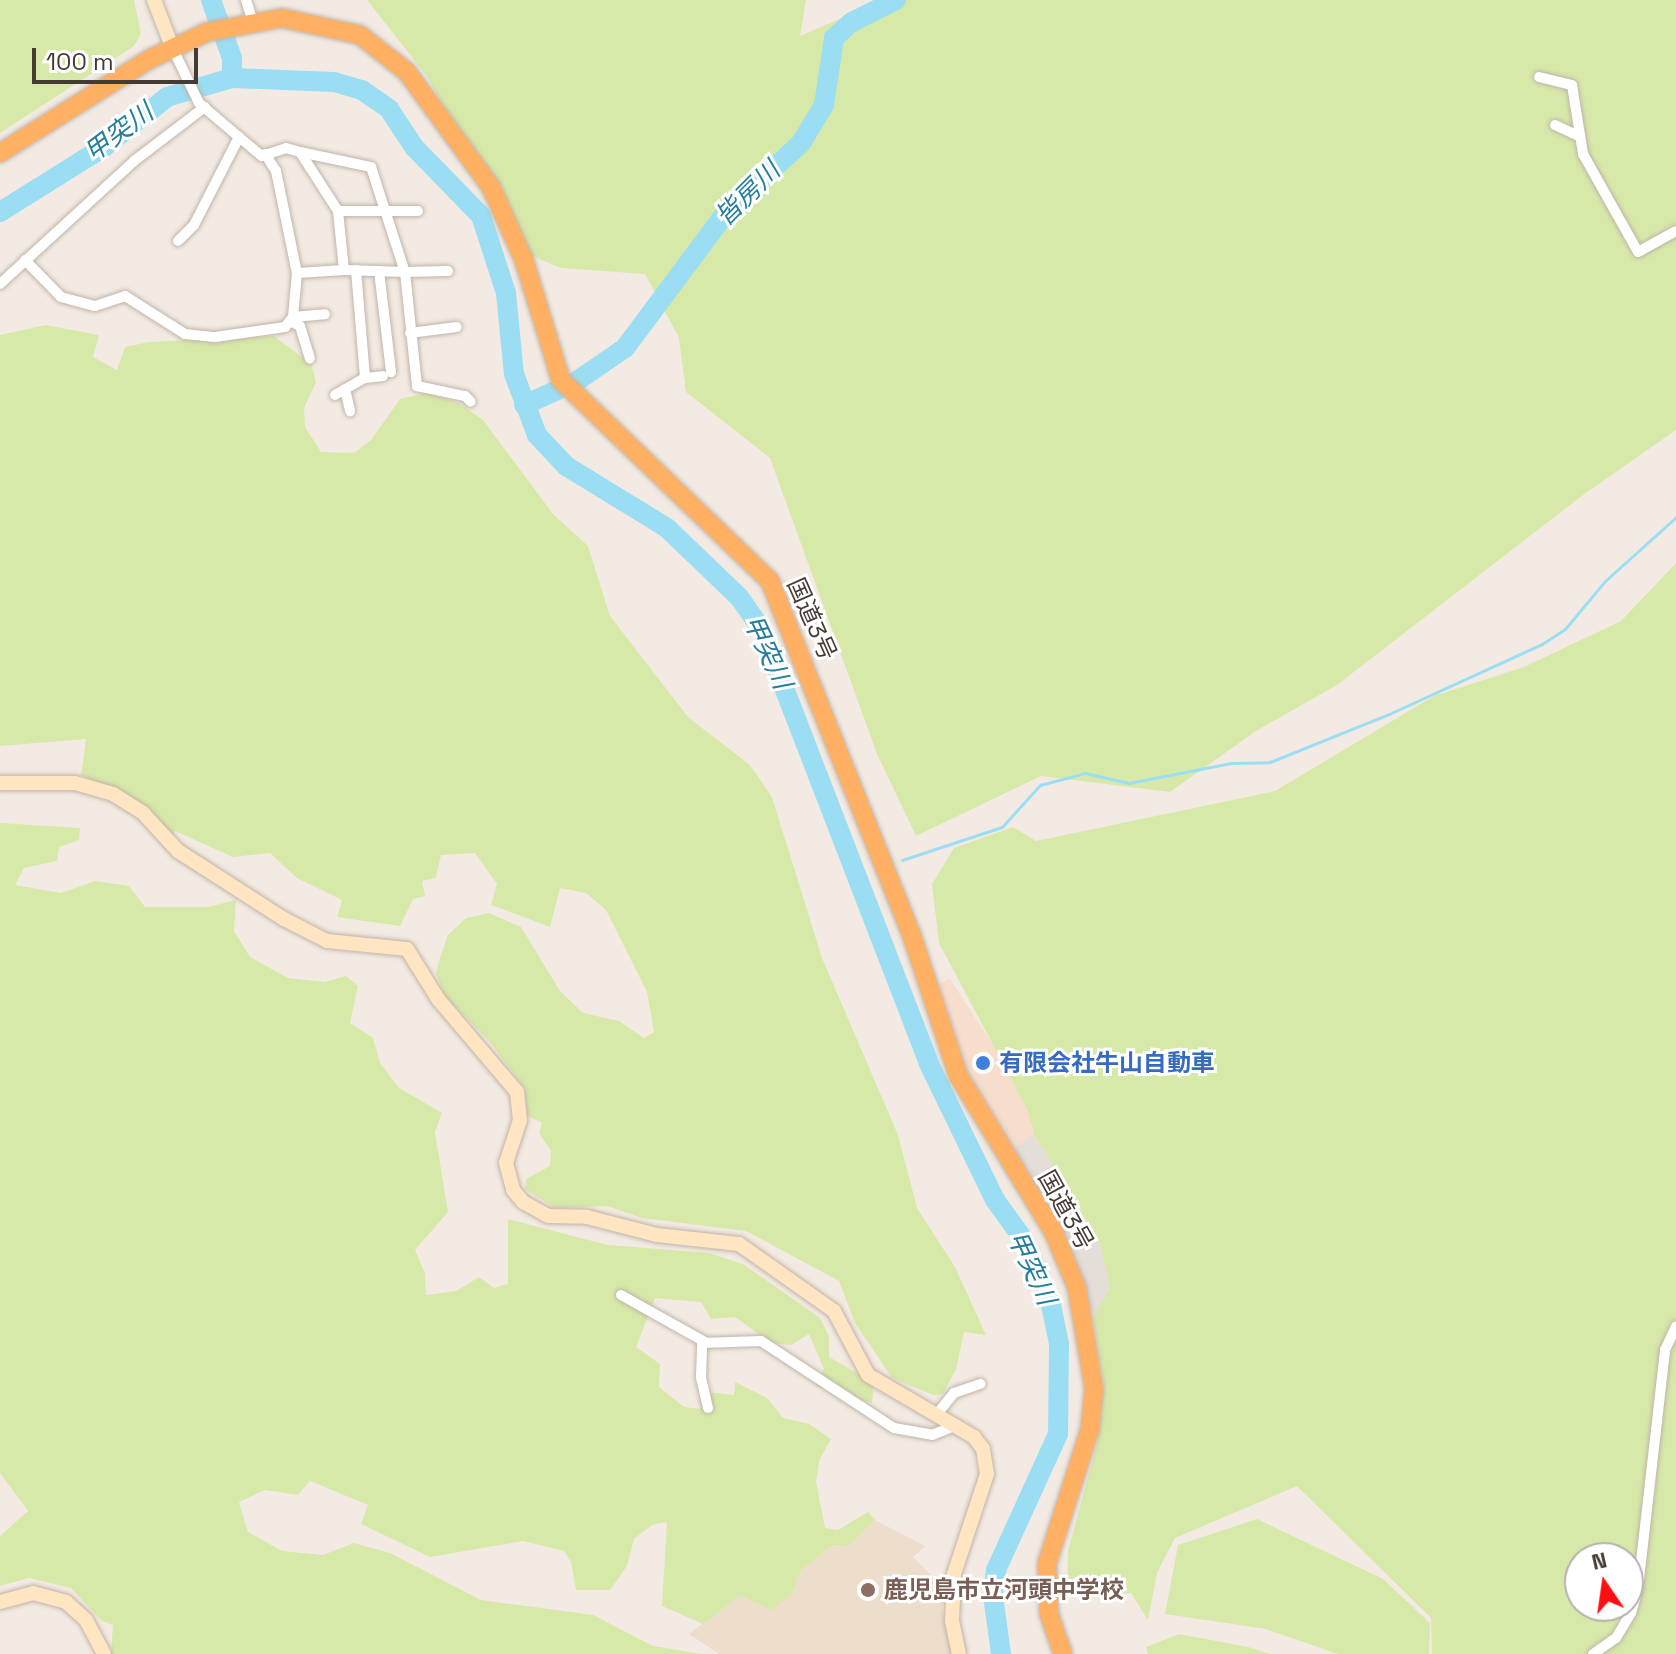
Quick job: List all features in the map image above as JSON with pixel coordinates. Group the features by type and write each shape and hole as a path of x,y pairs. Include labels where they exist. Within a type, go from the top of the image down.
{"highway":[{"name":"国道3号","path":"0,153 176,55 207,32 229,25 252,20 307,20 339,27 378,46 407,72 499,204 524,260 561,380 757,565 779,597 912,936 958,1075 1054,1233 1077,1288 1093,1399 1090,1429 1047,1564 1049,1614 1063,1654"}],"street":[{"path":"154,0 176,55 202,105 239,137 265,154 276,171 297,273 292,319"},
{"path":"246,0 252,20"},
{"path":"1539,77 1572,85 1579,136 1638,252 1676,231"},
{"path":"0,284 134,161 202,105"},
{"path":"1555,125 1579,136"},
{"path":"178,241 194,225 239,137"},
{"path":"265,154 286,148 371,167 405,272 417,386 465,396 471,402"},
{"path":"300,152 338,211 344,270"},
{"path":"338,211 418,211"},
{"path":"25,260 61,297 106,306 125,296 185,334 265,333 292,319 325,314"},
{"path":"356,270 365,378"},
{"path":"350,411 340,392 365,378 387,374 379,271"},
{"path":"297,273 448,271"},
{"path":"292,319 300,326 310,359"},
{"path":"410,333 457,327"},
{"path":"0,783 75,783 113,794 143,813 178,851 284,919 327,941 407,949 438,999 517,1092 520,1120 506,1163 513,1190 523,1202 548,1216 587,1217 657,1235 739,1244 834,1311 868,1375 957,1425 979,1442 987,1474 954,1574 952,1621 959,1654"},
{"path":"621,1295 705,1342 771,1343 812,1378 894,1428 932,1435 957,1425"},
{"path":"1593,1654 1616,1638 1631,1613 1638,1588 1665,1350 1676,1326"},
{"path":"705,1342 700,1368 708,1408"},
{"path":"937,1414 954,1393 980,1384"},
{"path":"0,1602 33,1593 66,1602 86,1620 104,1654"}],"shaded area":[{"name":"有限会社牛山自動車","path":"950,979 1002,1059 1027,1109 1034,1134 1012,1149 963,1066 938,984"},
{"path":"1034,1134 1100,1244 1110,1288 1094,1316 1058,1225 1012,1149"},
{"name":"鹿児島市立河頭中学校","path":"875,1520 925,1546 913,1557 943,1587 942,1610 951,1654 719,1654 689,1634 740,1595 792,1594 799,1571 833,1545 848,1546"}],"green space":[{"path":"0,0 134,0 141,34 134,46 0,133"},
{"path":"367,0 806,0 800,36 884,0 1676,0 1676,430 1583,495 1337,685 1256,731 1170,792 1041,776 916,836 877,754 770,458 686,392 679,338 645,274 561,268 527,254 426,75"},
{"path":"46,325 99,335 93,357 117,370 125,347 149,342 274,336 311,364 316,382 304,408 305,427 321,452 354,453 371,440 400,399 427,393 459,403 483,420 553,514 588,546 610,616 688,717 750,765 772,797 822,958 898,1135 917,1208 955,1267 986,1335 964,1332 956,1369 943,1394 933,1395 892,1378 855,1323 839,1281 746,1231 642,1218 607,1206 555,1208 525,1189 526,1179 550,1166 551,1151 539,1133 542,1123 528,1116 525,1089 489,1041 445,996 436,974 448,935 466,918 489,913 521,927 560,991 583,1013 619,1021 644,1038 654,1032 647,992 606,910 586,893 560,888 550,927 491,905 497,884 475,853 441,855 436,878 422,881 425,896 413,899 400,926 337,917 342,900 297,878 270,853 233,857 175,831 166,850 124,793 81,775 86,739 0,746 0,335"},
{"path":"1676,563 1676,1654 1432,1654 1431,1618 1297,1486 1175,1538 1157,1573 1148,1620 1131,1593 1067,1595 1068,1551 1098,1440 1104,1384 1093,1317 1110,1288 1100,1244 1034,1134 1027,1109 939,943 932,884 954,848 1013,827 1036,841 1275,791 1434,696 1524,667 1621,621"},
{"path":"0,823 80,828 79,840 59,847 57,861 24,868 15,885 61,893 95,881 129,886 145,907 208,907 236,900 234,931 250,957 288,978 324,982 346,976 358,986 350,1023 373,1038 380,1063 399,1088 442,1113 435,1132 448,1212 415,1250 425,1273 426,1295 456,1291 479,1277 494,1288 508,1284 508,1219 608,1245 709,1253 743,1264 820,1318 829,1336 829,1357 874,1383 872,1403 815,1386 824,1369 809,1334 791,1345 771,1343 735,1317 711,1319 701,1302 655,1298 636,1347 660,1364 659,1387 684,1407 700,1409 706,1392 734,1395 735,1382 767,1398 783,1418 809,1424 831,1439 819,1461 816,1482 825,1528 838,1530 868,1512 875,1520 848,1546 833,1545 800,1571 792,1594 771,1610 740,1595 703,1624 662,1606 667,1522 652,1525 634,1539 627,1566 610,1590 576,1590 571,1562 564,1551 523,1541 430,1557 361,1524 368,1505 310,1481 298,1495 265,1490 239,1502 248,1532 282,1551 323,1555 354,1543 390,1553 481,1600 593,1615 653,1646 702,1654 111,1654 113,1625 102,1621 71,1588 29,1578 0,1586 0,1536 28,1511 0,1473"},
{"path":"1257,1519 1383,1579 1430,1623 1429,1654 1338,1654 1266,1629 1165,1614 1178,1545"},
{"path":"1179,1634 1270,1654 1148,1654 1146,1647"}],"waterway":[{"path":"211,0 232,58 232,78"},
{"name":"皆房川","path":"574,383 625,348 728,210 801,143 824,105 834,38 852,22 896,0"},
{"name":"甲突川","path":"0,212 104,147 167,97 232,78 334,82 362,90 389,109 414,147 481,216 506,293 514,374 537,435 566,466 667,528 739,597 761,628 929,1064 995,1200 1024,1240 1050,1300 1059,1344 1058,1434 996,1570 993,1596 1001,1654"},
{"name":"皆房川","path":"524,405 558,390"},
{"path":"902,860 1002,827 1040,785 1085,773 1129,783 1231,763 1270,762 1389,714 1542,644 1565,629 1605,581 1676,517"}],"place":[{"name":"有限会社牛山自動車","path":"983,1063"},
{"name":"鹿児島市立河頭中学校","path":"868,1590"}]}
